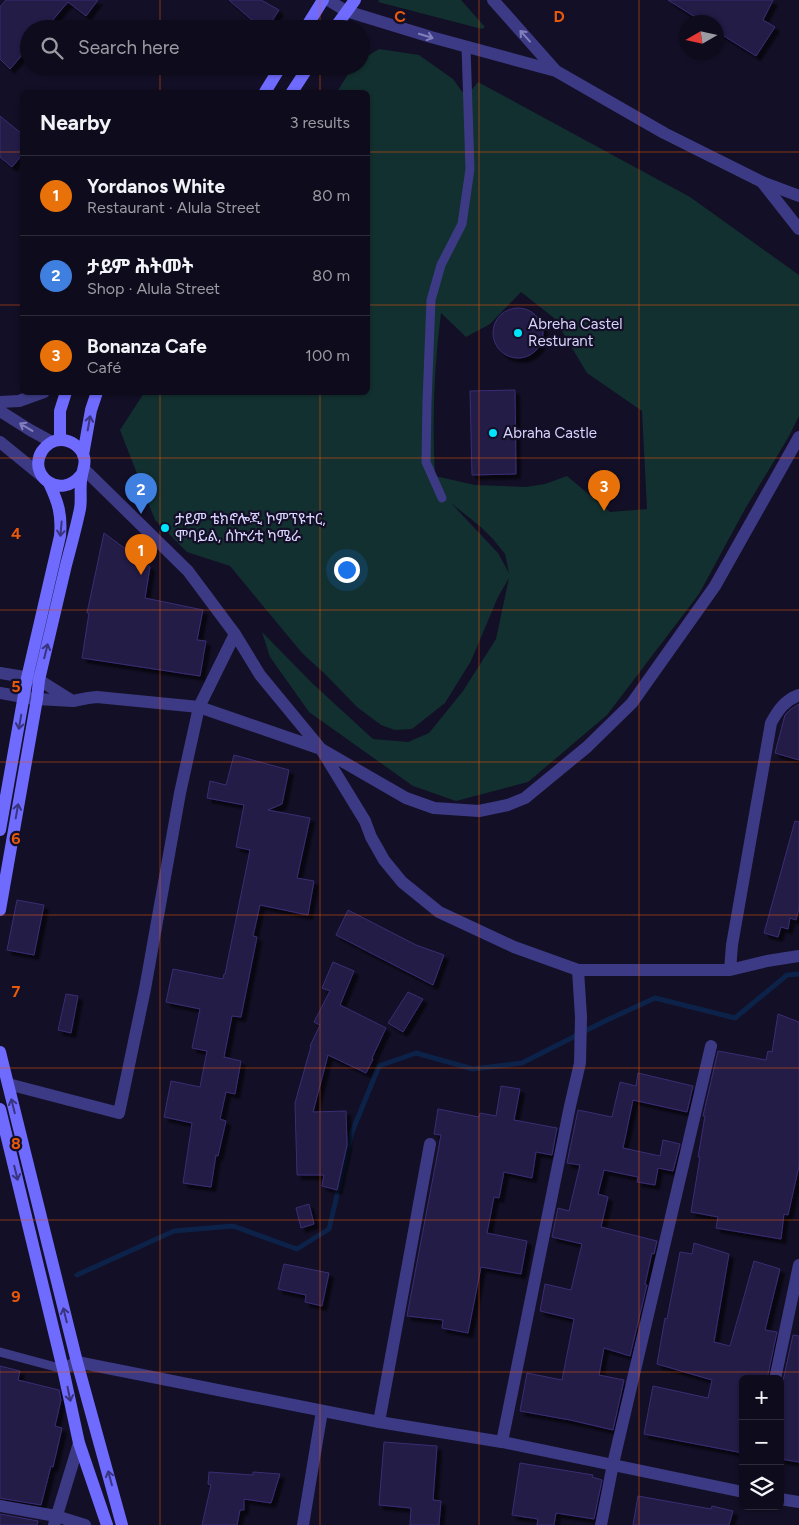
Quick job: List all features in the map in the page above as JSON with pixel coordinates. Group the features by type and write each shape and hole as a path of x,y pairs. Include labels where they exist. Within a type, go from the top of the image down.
{"main road":[{"path":"311,20 323,0"},
{"path":"340,20 355,0"},
{"path":"266,90 275,75"},
{"path":"293,90 303,75"},
{"path":"56,441 60,411 65,395"},
{"path":"33,679 80,509 83,455 91,410 96,395"},
{"path":"0,910 33,679 60,536 61,521 59,508 40,470 40,453 45,447 56,441 74,443 80,448 83,455"},
{"path":"46,480 56,486 64,486 71,484 83,472"},
{"path":"0,830 30,698"},
{"path":"0,1052 77,1362 122,1525"},
{"path":"0,1109 64,1369 80,1443 107,1525"}],"street":[{"path":"328,0 346,11 466,47 556,71 664,133 762,182 799,196"},
{"path":"493,0 556,71"},
{"path":"762,182 799,229"},
{"path":"0,402 19,401 36,395"},
{"path":"0,411 30,430 56,441"},
{"path":"0,693 30,698 73,701 97,697 199,707 321,750 406,798 434,808 479,810 508,805 525,798 587,746 632,703 716,586 799,437"},
{"path":"0,442 46,480"},
{"path":"83,472 188,572 235,634 260,675 321,750 365,821 371,837 384,860 402,882 439,912 514,947 578,970 730,970 799,956"},
{"path":"8,1084 119,1113 145,989 180,793 199,707 235,634"},
{"path":"0,673 33,679 73,701"},
{"path":"730,970 734,936 771,723 778,710 790,698 799,695"},
{"path":"502,1442 580,1063 578,970"},
{"path":"601,1525 613,1464 711,1046"},
{"path":"379,1422 430,1144"},
{"path":"776,1375 799,1265"},
{"path":"64,1369 77,1362 379,1422 502,1442 739,1491"},
{"path":"303,1525 322,1411"},
{"path":"55,1521 80,1443"},
{"path":"784,1499 799,1502"},
{"path":"0,1506 55,1521 85,1525"}],"lane":[{"path":"442,498 426,462 431,300 441,266 462,224 470,169 466,47"},
{"path":"0,1352 64,1369"}],"green space":[{"path":"379,0 461,0 485,27 482,29 378,2"},
{"path":"379,49 419,55 453,79 466,97 478,82 690,197 799,275 799,416 788,438 745,509 699,594 607,715 528,782 456,801 413,786 309,712 270,657 262,632 312,683 373,739 408,742 429,733 463,691 496,639 509,578 498,597 471,661 445,703 412,729 395,730 381,725 357,707 302,653 230,566 187,552 155,520 120,430 143,395 370,395 370,90 338,90 347,75 370,75 370,54","holes":["521,292 554,318 587,373 642,411 647,509 610,512 567,476 545,484 526,487 475,485 435,476 434,394 441,313 466,337 490,324","451,503 482,528 505,554 509,573 498,553"]}],"building":[{"path":"6,0 98,0 86,16 68,2 53,20 20,20 20,57 10,69 0,59 0,7"},
{"path":"229,0 261,0 279,10 273,20 252,20"},
{"path":"668,0 773,0 763,20 775,27 756,56 724,36 724,15 692,15"},
{"path":"0,116 20,132 20,157 12,167 0,157"},
{"name":"Abreha Castel Resturant","path":"513,308 523,308 536,315 543,328 543,338 536,351 523,358 513,358 504,354 497,347 493,338 493,328 497,319 504,312"},
{"name":"Abraha Castle","path":"515,390 516,474 472,475 470,391"},
{"path":"104,533 150,567 145,598 203,610 197,640 206,641 200,676 82,658 89,613 87,613"},
{"path":"799,704 799,760 775,753 785,715"},
{"path":"234,755 289,770 282,804 268,810 310,818 297,878 314,881 308,915 260,905 253,936 257,937 241,1017 232,1016 224,1057 241,1061 235,1094 226,1092 220,1119 226,1121 218,1156 216,1155 211,1187 183,1183 192,1123 164,1117 171,1081 200,1087 207,1051 192,1048 200,1009 166,1002 173,969 223,979 225,974 250,850 236,847 244,805 207,798 210,781 226,785"},
{"path":"795,821 799,822 799,908 796,920 790,918 788,929 781,927 778,937 764,933"},
{"path":"17,900 44,905 34,955 7,950"},
{"path":"348,910 416,945 444,955 433,985 336,935"},
{"path":"333,962 354,971 340,1005 386,1028 366,1073 328,1055 313,1112 346,1111 347,1145 337,1190 322,1186 324,1175 297,1175 295,1103 310,1046 320,1025 314,1022 330,991 322,988"},
{"path":"408,992 423,999 403,1032 388,1023"},
{"path":"66,994 78,996 71,1033 58,1030"},
{"path":"778,1014 799,1022 799,1166 788,1215 784,1214 781,1239 716,1228 718,1217 691,1212 700,1157 698,1157 705,1116 703,1116 718,1051 766,1060 768,1051 772,1052"},
{"path":"638,1073 693,1086 687,1112 633,1100 623,1148 660,1156 663,1140 680,1144 673,1171 658,1168 655,1185 637,1182 638,1177 604,1170 598,1194 608,1197 601,1227 657,1241 654,1254 652,1253 645,1284 647,1285 630,1356 604,1348 599,1375 624,1380 613,1430 520,1411 527,1373 562,1380 574,1319 540,1311 545,1284 571,1290 582,1244 552,1237 558,1208 569,1211 580,1165 567,1163 578,1110 612,1117 620,1082 636,1086"},
{"path":"501,1086 520,1089 514,1120 557,1128 552,1155 536,1152 532,1178 504,1172 499,1198 494,1197 487,1233 527,1241 521,1274 481,1267 468,1333 442,1328 443,1320 407,1316 441,1135 434,1134 438,1109 479,1117 480,1113 496,1116"},
{"path":"309,1204 314,1224 301,1228 296,1208"},
{"path":"694,1243 729,1254 714,1342 730,1346 754,1261 780,1269 765,1330 777,1332 768,1375 739,1375 739,1452 644,1434 653,1386 708,1398 712,1380 657,1364 680,1252 692,1254"},
{"path":"284,1264 329,1273 322,1306 305,1302 306,1295 278,1289"},
{"path":"793,1335 799,1336 799,1462 784,1460 784,1376"},
{"path":"0,1366 20,1371 18,1380 59,1390 61,1400 55,1426 62,1428 53,1467 51,1466 41,1505 0,1498"},
{"path":"384,1442 437,1446 433,1500 441,1501 439,1525 410,1525 411,1508 379,1505"},
{"path":"520,1463 593,1475 592,1477 602,1480 594,1519 556,1513 554,1525 537,1525 538,1519 512,1515"},
{"path":"209,1472 253,1475 253,1472 280,1474 271,1503 244,1499 244,1510 240,1510 237,1525 202,1525 211,1485 208,1484"},
{"path":"638,1496 711,1509 712,1506 733,1511 729,1525 633,1525"},
{"path":"0,1514 38,1521 37,1525 0,1525"}],"waterway":[{"path":"77,1275 174,1231 233,1226 297,1249 329,1229 352,1132 379,1066 416,1053 473,1069 522,1063 655,998 735,1018 787,975 799,974"}],"place":[{"name":"Abreha Castel Resturant","path":"518,333"},
{"name":"Abraha Castle","path":"493,433"},
{"name":"Bonanza Cafe","path":"604,511"},
{"name":"ታይም ሕትመት","path":"141,514"},
{"name":"ታይም ቴክኖሎጂ ኮምፕዩተር, ሞባይል, ሰኵሪቲ ካሜራ","path":"165,528"},
{"name":"Yordanos White","path":"141,575"}]}
